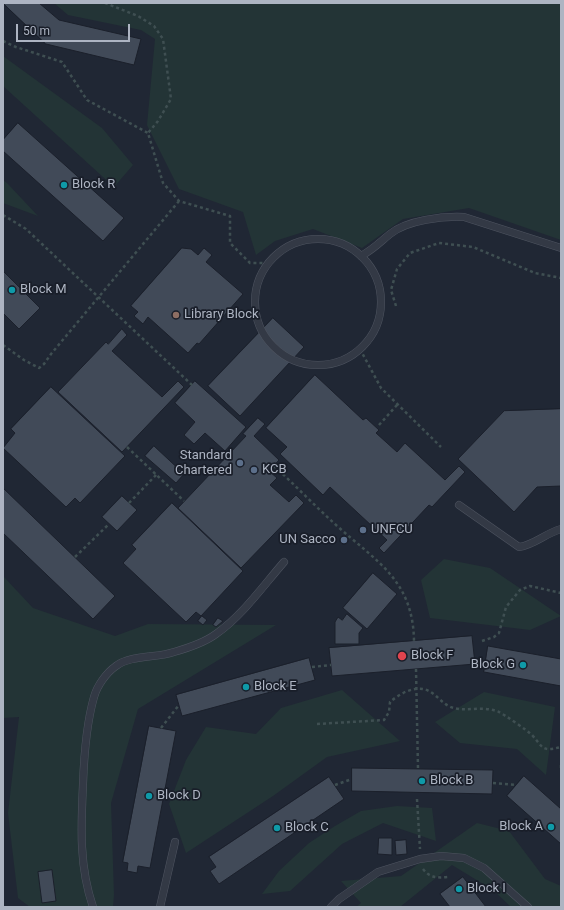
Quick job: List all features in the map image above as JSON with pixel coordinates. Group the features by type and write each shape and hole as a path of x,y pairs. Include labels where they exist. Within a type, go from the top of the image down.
{"lane":[{"path":"361,256 377,247 392,232 421,220 449,216 464,217 561,248"},
{"path":"313,238 330,240 342,244 361,256 371,267 381,294 380,315 373,334 360,349 343,360 325,365 305,364 287,357 272,346 261,331 255,314 258,278 267,263 280,251 295,242 313,238"},
{"path":"459,505 519,547 526,546 553,531 561,529"},
{"path":"93,907 87,888 81,836 87,737 94,697 103,679 116,666 127,660 153,657 174,652 199,643 215,634 240,613 284,562"},
{"path":"160,907 174,842"},
{"path":"331,907 339,899 378,872 420,859 441,856 464,858 484,868 528,907"}],"path":[{"path":"105,3 138,16 154,26 163,39 171,98 158,121 148,133"},
{"path":"3,41 16,47 62,62 87,100 148,133 163,183 179,201 230,216 230,242 250,263 267,263"},
{"path":"3,345 24,360 39,368 44,364 179,201"},
{"path":"3,214 26,229 192,385"},
{"path":"396,306 391,290 397,269 410,253 439,243 473,247 536,273 561,278"},
{"path":"360,349 381,388 441,447"},
{"path":"379,424 397,405"},
{"path":"127,447 184,501"},
{"path":"274,466 396,579 405,594 411,610 414,641"},
{"path":"129,503 156,475"},
{"path":"75,557 109,524"},
{"path":"482,641 494,637 499,633 506,607 520,590 530,586 561,593"},
{"path":"312,667 331,665"},
{"path":"416,669 418,769"},
{"path":"316,724 384,720 389,712 390,702 398,695 407,691 423,689 429,691 454,708 481,708 499,712 532,734 541,748 549,750 561,748"},
{"path":"161,728 169,715 179,705"},
{"path":"561,765 561,770"},
{"path":"335,785 352,779"},
{"path":"493,783 516,785"},
{"path":"417,799 420,859 422,868 427,874 436,878 448,877"}],"shaded area":[{"path":"54,3 561,3 561,240 469,208 403,219 362,248 313,229 275,241 256,255 243,212 179,189 147,125 155,39 141,30 68,15"},
{"path":"3,56 102,128 133,165 114,187 3,86"},
{"path":"3,180 7,183 38,216 3,203"},
{"path":"444,559 490,568 561,616 530,630 430,618 421,580"},
{"path":"3,576 33,608 115,636 148,624 276,625 138,709 111,803 114,895 113,907 30,907 18,898 8,813 19,717 3,718"},
{"path":"342,690 400,741 327,757 273,796 186,853 169,804 186,760 206,727 256,734 281,708"},
{"path":"484,692 555,707 546,775 517,749 460,743 435,722"},
{"path":"397,806 432,808 436,841 383,823 342,844 290,891 262,894 279,871 309,843 335,826 361,811"},
{"path":"477,823 509,831 545,879 561,886 561,907 511,907 493,890 452,865 400,907 356,907 361,903 341,881 401,876"}],"building":[{"path":"3,3 39,3 59,20 141,39 134,65 46,44"},
{"name":"Block R","path":"18,123 124,218 103,241 3,151 3,140"},
{"path":"182,248 191,249 198,255 204,248 212,255 206,262 243,294 199,344 197,343 188,353 148,317 143,324 134,316 138,312 131,306"},
{"name":"Block M","path":"3,271 40,308 19,329 3,313"},
{"path":"273,318 304,347 240,416 208,386"},
{"path":"122,329 127,335 112,351 162,397 178,381 184,387 122,452 58,392 106,342 108,344"},
{"path":"315,375 363,420 366,418 379,430 376,433 397,452 405,443 445,480 459,466 465,472 432,507 429,505 384,553 379,548 387,540 330,487 323,495 280,454 287,447 266,428"},
{"path":"195,381 246,427 225,451 205,433 194,444 184,435 195,422 175,403"},
{"path":"51,387 125,456 80,503 75,498 66,507 3,448 15,433 11,429"},
{"path":"561,409 561,486 537,487 514,512 458,459 504,411"},
{"path":"258,418 265,424 254,436 279,460 269,471 277,478 270,485 289,502 296,495 304,503 241,568 178,508 246,436 243,434"},
{"path":"154,446 184,474 176,483 145,456"},
{"path":"3,488 115,596 93,619 3,533"},
{"path":"122,496 137,510 117,531 102,517"},
{"path":"172,503 243,571 201,616 196,612 186,622 123,563 136,549 132,545"},
{"path":"373,573 397,594 367,629 343,608"},
{"path":"347,614 363,628 359,633 359,644 335,644 335,622 338,617 342,620"},
{"path":"202,616 207,620 203,625 198,621"},
{"path":"218,618 223,621 216,627 213,625"},
{"name":"Block F","path":"472,636 475,664 332,676 329,648"},
{"name":"Block G","path":"488,646 561,659 561,686 484,672"},
{"name":"Block E","path":"309,658 315,680 182,716 176,695"},
{"name":"Block D","path":"149,726 176,731 150,868 138,866 137,873 127,871 128,863 123,862"},
{"name":"Block B","path":"352,768 493,770 492,794 352,791"},
{"name":"Block A","path":"524,776 561,809 561,844 507,796"},
{"name":"Block C","path":"329,777 344,799 219,884 210,871 216,867 209,857"},
{"path":"379,838 392,838 392,855 378,854"},
{"path":"406,840 407,854 396,855 395,841"},
{"path":"52,870 56,901 42,903 38,872"},
{"name":"Block I","path":"463,877 486,907 450,907 440,894"}],"place":[{"name":"Block R","path":"64,185"},
{"name":"Block M","path":"12,290"},
{"name":"Library Block","path":"176,315"},
{"name":"Standard Chartered","path":"240,463"},
{"name":"KCB","path":"254,470"},
{"name":"UNFCU","path":"363,530"},
{"name":"UN Sacco","path":"344,540"},
{"name":"Block F","path":"402,656"},
{"name":"Block G","path":"523,665"},
{"name":"Block E","path":"246,687"},
{"name":"Block B","path":"422,781"},
{"name":"Block D","path":"149,796"},
{"name":"Block A","path":"551,827"},
{"name":"Block C","path":"277,828"},
{"name":"Block I","path":"459,889"}]}
